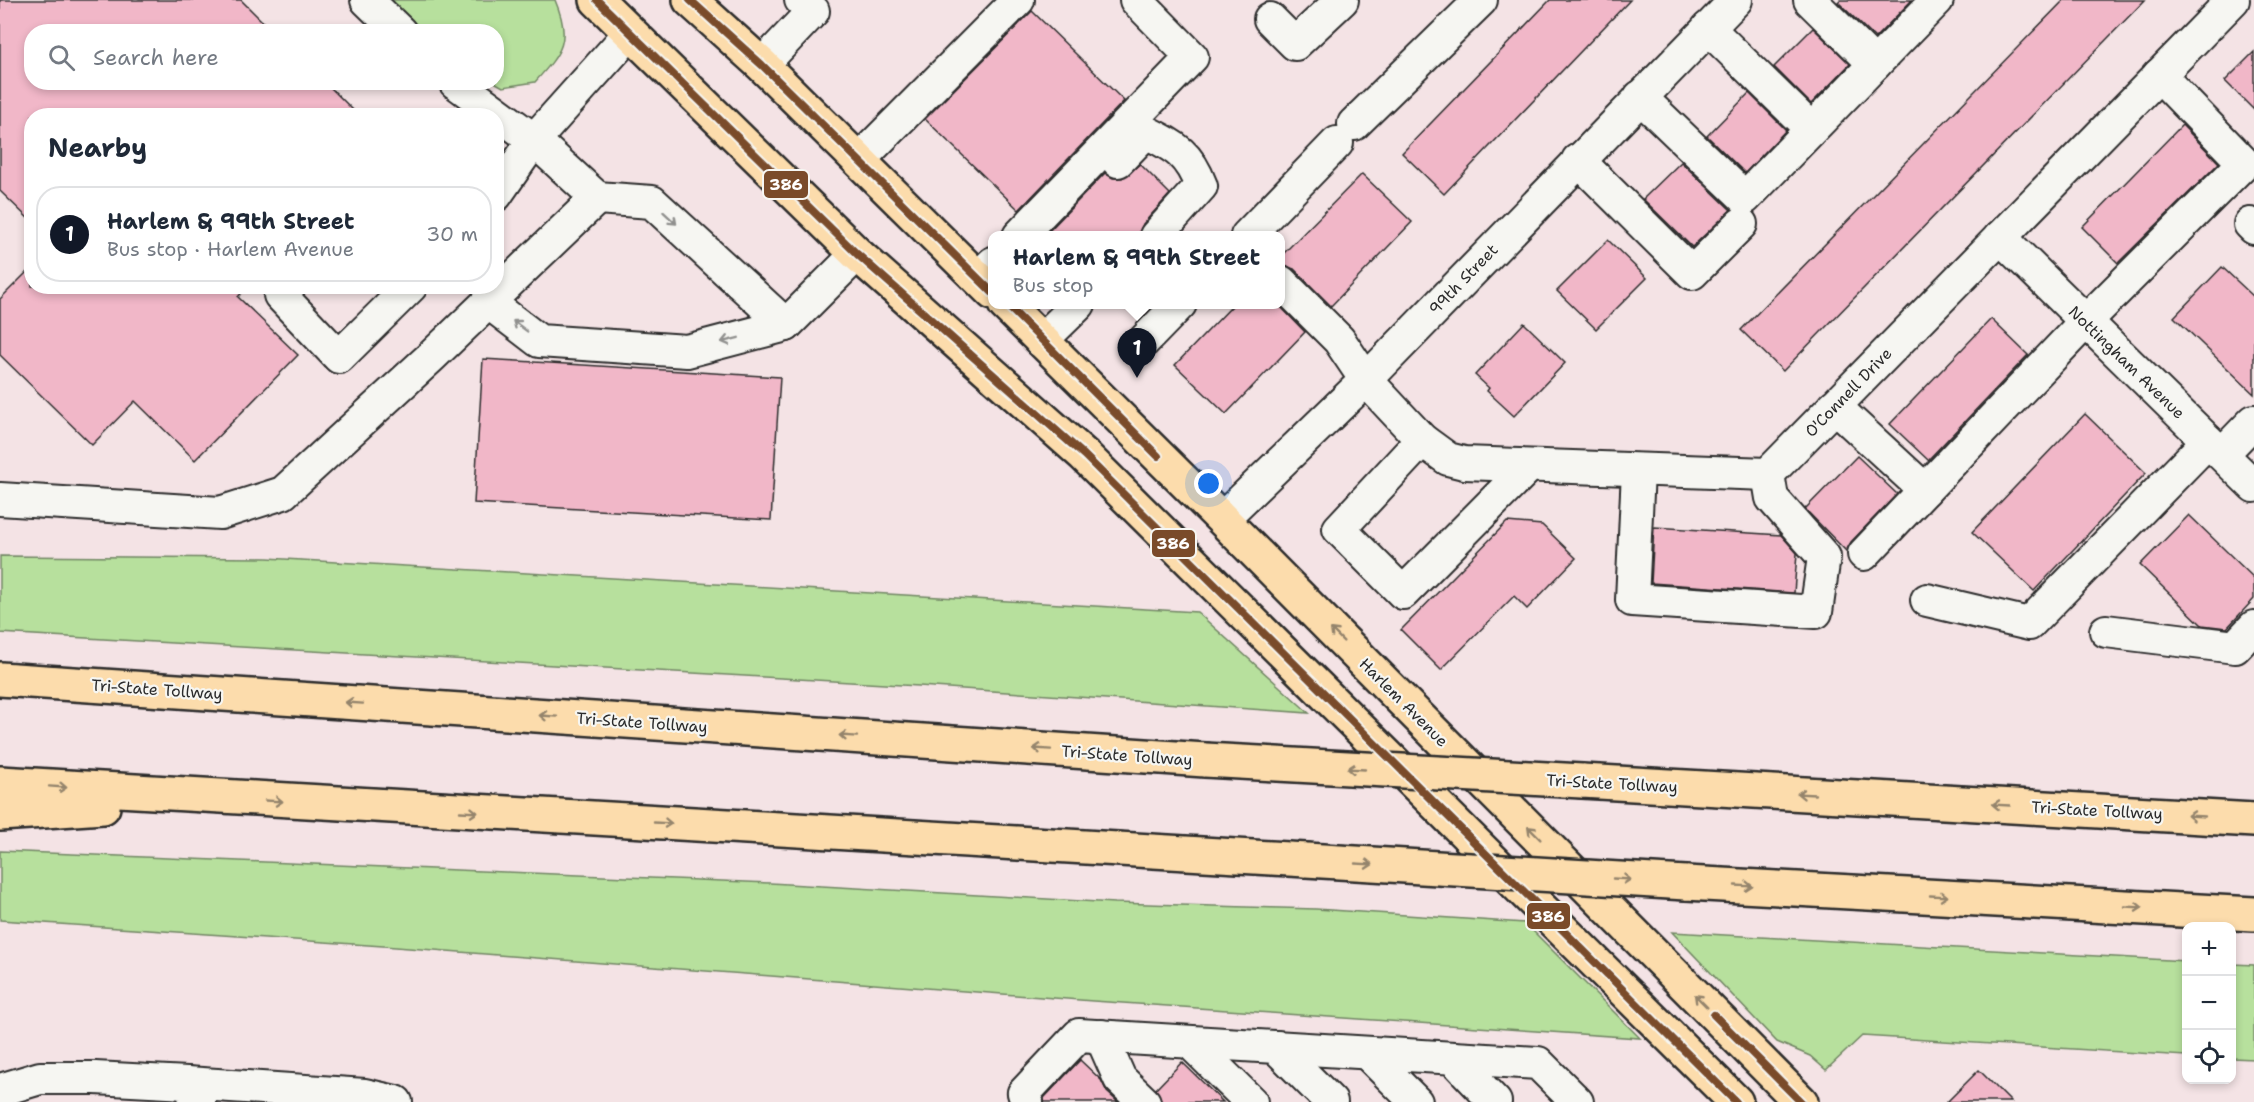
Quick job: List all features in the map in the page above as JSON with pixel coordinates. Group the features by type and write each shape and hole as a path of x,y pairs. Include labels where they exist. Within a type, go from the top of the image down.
{"main road":[{"path":"597,0 857,254 1084,455 1736,1102"},
{"name":"Harlem Avenue","path":"690,0 762,65 988,282"},
{"name":"Harlem Avenue","path":"1013,309 1041,340 1801,1102"},
{"name":"99th Street","path":"1188,556 1222,519"},
{"name":"Tri-State Tollway","path":"0,679 1205,760 2254,819"},
{"path":"0,783 1686,883 2254,914"},
{"path":"0,814 242,799"}],"street":[{"path":"367,0 392,24"},
{"path":"762,65 813,11 801,0"},
{"path":"859,160 1018,0"},
{"path":"1024,231 1192,57 1136,0"},
{"path":"1270,19 1295,44 1342,0"},
{"path":"1252,231 1346,133 1481,0"},
{"name":"99th Street","path":"1222,519 1366,380 1736,0"},
{"path":"1810,0 1875,64"},
{"path":"1640,97 1745,198 1937,0"},
{"name":"O'Connell Drive","path":"1768,474 2233,0"},
{"path":"1708,28 1811,129"},
{"path":"504,183 534,140 630,33"},
{"path":"1864,554 2085,322 2244,163 2159,75"},
{"path":"461,90 474,108"},
{"path":"504,124 534,140 597,198 652,202 786,325"},
{"path":"1051,231 1146,132 1175,146 1193,165 1201,186 1160,231"},
{"path":"1578,160 1692,273 1741,224"},
{"path":"504,287 597,198"},
{"name":"Nottingham Avenue","path":"2000,237 2254,486"},
{"path":"488,302 539,341 687,351 786,325 857,254"},
{"path":"1285,286 1339,340 1366,380 1422,440 1448,459 1464,463 1768,474 1772,498 1824,557 1816,612 1632,600 1638,471"},
{"path":"281,294 339,357 403,294"},
{"path":"0,499 220,513 283,493 496,294"},
{"path":"1041,340 1074,309"},
{"path":"1140,345 1175,309"},
{"path":"1834,406 1925,490"},
{"path":"1928,600 2029,624 2215,448 2254,421"},
{"path":"1422,440 1339,529 1403,593 1529,466"},
{"path":"2106,631 2235,647 2254,627"},
{"path":"1028,1102 1024,1093 1079,1035 1538,1063 1577,1102"},
{"path":"1101,1036 1120,1079 1144,1102"},
{"path":"1190,1042 1251,1102"},
{"path":"1276,1047 1331,1102"},
{"path":"1367,1053 1416,1102"},
{"path":"1453,1058 1495,1102"},
{"path":"0,1090 40,1078 94,1078 193,1092 365,1095 396,1102"}],"green space":[{"path":"388,0 555,0 563,25 562,45 552,62 535,82 504,87 504,24 416,24"},
{"path":"0,556 267,558 1197,612 1309,713 919,686 0,633"},
{"path":"0,851 770,883 1115,903 1316,909 1525,923 1640,1038 1093,1001 383,946 0,920"},
{"path":"1672,932 2182,961 2182,1056 1862,1036 1826,1070 1810,1056 1777,1042"},
{"path":"2236,964 2254,965 2254,1059 2236,1058"}],"building":[{"path":"0,0 241,0 265,24 24,24 24,90 333,90 351,108 24,108 24,214 0,191"},
{"path":"1550,0 1630,0 1444,194 1402,153"},
{"path":"1840,0 1912,0 1875,38 1838,2"},
{"path":"2064,0 2145,0 1783,371 1741,330"},
{"path":"1032,11 1124,101 1019,210 925,119"},
{"path":"1813,28 1850,64 1811,104 1774,67"},
{"path":"2254,52 2254,110 2225,81"},
{"path":"1749,93 1786,130 1745,173 1707,136"},
{"path":"2182,125 2219,163 2118,263 2082,227"},
{"path":"1681,162 1731,210 1692,247 1643,199"},
{"path":"1140,164 1170,194 1143,224 1140,231 1049,231 1105,173 1113,178 1122,178"},
{"path":"1362,174 1412,222 1331,306 1294,269 1285,266 1285,252"},
{"path":"1608,240 1647,278 1596,329 1557,291"},
{"path":"2222,267 2254,297 2254,394 2174,317"},
{"path":"24,275 24,294 241,294 238,297 298,355 195,460 135,401 92,445 0,355 0,299"},
{"path":"1229,309 1283,309 1305,332 1226,414 1175,365"},
{"path":"1991,319 2028,355 1928,460 1890,424"},
{"path":"1524,323 1565,363 1514,416 1487,391 1489,388 1475,375"},
{"path":"483,359 780,377 771,520 474,503"},
{"path":"2085,414 2146,473 2034,591 1972,532"},
{"path":"1857,456 1897,494 1851,542 1846,551 1805,509"},
{"path":"2189,515 2254,578 2254,599 2227,628 2202,625 2140,565"},
{"path":"1507,522 1542,525 1576,558 1527,609 1514,596 1441,670 1401,630"},
{"path":"1654,527 1781,535 1797,553 1794,593 1651,583"},
{"path":"1080,1060 1101,1080 1107,1092 1118,1102 1044,1102 1044,1098"},
{"path":"1182,1062 1223,1102 1161,1102 1156,1089"},
{"path":"1979,1070 2011,1102 1947,1102"}],"transit line":[{"name":"386","path":"597,0 857,254 1084,455 1736,1102"},
{"name":"386","path":"690,0 762,65 988,288"},
{"name":"386","path":"1011,309 1158,456"},
{"name":"386","path":"1714,1015 1801,1102"}],"place":[{"name":"Harlem & 99th Street","path":"1137,378"}]}
